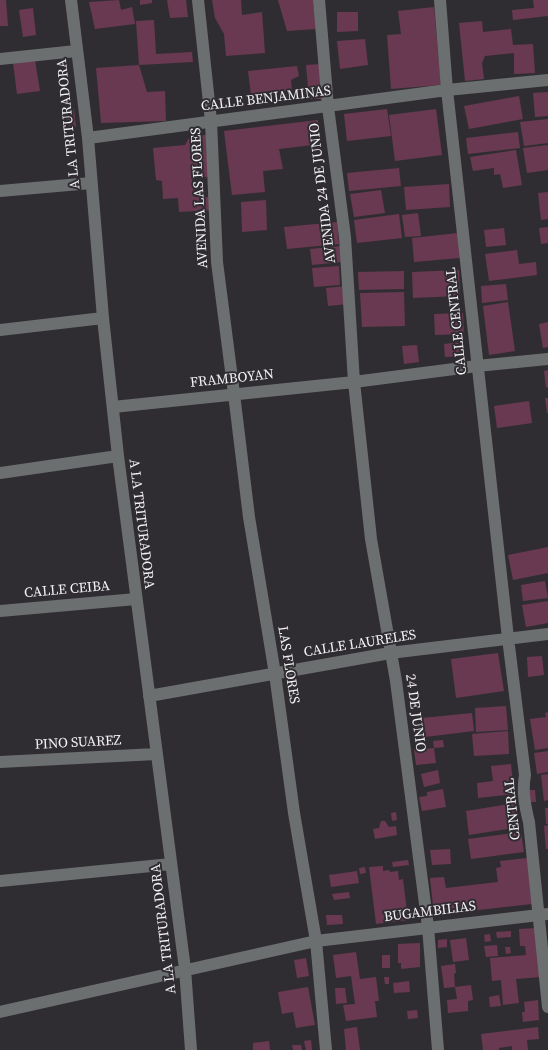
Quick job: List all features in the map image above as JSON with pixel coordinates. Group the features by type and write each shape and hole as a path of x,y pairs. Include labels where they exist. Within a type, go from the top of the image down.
{"street":[{"name":"A LA TRITURADORA","path":"71,0 88,138 103,318 118,456 185,969 191,1050"},
{"name":"AVENIDA LAS FLORES","path":"198,0 211,121 217,262 234,394"},
{"name":"AVENIDA 24 DE JUNIO","path":"319,0 328,107 345,237 354,382"},
{"name":"CALLE CENTRAL","path":"440,0 447,90 508,638"},
{"path":"0,59 76,51"},
{"name":"CALLE BENJAMINAS","path":"88,138 447,90 548,80"},
{"path":"0,191 91,184"},
{"path":"0,330 103,318"},
{"name":"FRAMBOYAN","path":"113,407 354,382 548,359"},
{"name":"24 DE JUNIO","path":"354,382 371,538 396,681 428,927 438,1050"},
{"name":"LAS FLORES","path":"234,394 249,517 275,674 294,813 316,941"},
{"path":"0,473 118,456"},
{"name":"CALLE CEIBA","path":"0,611 136,599"},
{"name":"CALLE LAURELES","path":"149,696 390,653 548,634"},
{"name":"CENTRAL","path":"508,638 524,775 525,808 529,822 543,914 548,1008"},
{"name":"PINO SUAREZ","path":"0,762 156,754"},
{"path":"0,881 172,864"},
{"name":"BUGAMBILIAS","path":"0,1012 316,941 543,914"},
{"path":"316,941 326,1050"}],"building":[{"path":"0,0 6,0 8,26 0,26"},
{"path":"119,0 121,10 132,7 135,24 95,29 89,2"},
{"path":"140,0 152,0 152,3 140,5"},
{"path":"167,0 186,0 188,17 170,18"},
{"path":"212,0 241,0 242,15 262,12 265,53 226,56 224,34 215,18"},
{"path":"278,0 313,0 316,29 287,31"},
{"path":"533,0 548,0 548,16 513,20 512,10 534,8"},
{"path":"434,7 441,85 391,89 387,35 401,34 398,11"},
{"path":"33,8 36,35 23,37 19,10"},
{"path":"337,12 358,12 358,31 337,32"},
{"path":"154,20 156,54 192,52 193,62 139,65 136,21"},
{"path":"482,21 483,32 511,29 513,45 533,44 535,73 514,74 514,53 485,56 482,63 484,79 465,81 459,23"},
{"path":"365,39 368,65 340,69 337,41"},
{"path":"35,60 40,91 17,94 13,63"},
{"path":"321,64 323,99 309,99 306,65"},
{"path":"139,65 147,92 165,91 166,121 101,123 96,68"},
{"path":"297,66 299,76 291,80 292,90 251,95 248,71"},
{"path":"548,92 548,116 535,117 533,93"},
{"path":"519,96 523,119 469,129 464,106"},
{"path":"74,109 76,127 69,128 65,112"},
{"path":"387,109 391,136 347,141 344,114"},
{"path":"436,109 442,155 395,161 389,115"},
{"path":"548,119 548,143 524,146 520,122"},
{"path":"318,120 321,144 279,149 283,169 263,171 265,192 232,195 224,131"},
{"path":"518,132 520,148 468,154 466,138"},
{"path":"206,135 208,177 192,178 194,197 212,197 212,210 179,212 178,198 163,199 162,181 156,180 153,148 185,145 190,136"},
{"path":"548,145 548,170 527,173 523,148"},
{"path":"516,150 522,185 503,188 500,174 494,175 494,168 473,171 470,157"},
{"path":"399,168 401,186 349,191 347,173"},
{"path":"449,184 450,207 406,210 404,187"},
{"path":"381,190 385,213 354,217 350,194"},
{"path":"548,192 548,219 541,220 538,193"},
{"path":"266,200 267,230 242,232 241,202"},
{"path":"418,213 421,236 405,237 402,215"},
{"path":"399,214 402,238 357,243 354,220"},
{"path":"337,222 339,244 287,249 284,227"},
{"path":"548,227 548,243 541,244 539,228"},
{"path":"504,228 506,245 486,247 484,230"},
{"path":"458,233 460,258 414,262 412,238"},
{"path":"340,246 342,262 312,265 310,249"},
{"path":"517,250 519,264 536,262 537,275 489,281 485,254"},
{"path":"339,266 340,285 314,287 312,268"},
{"path":"459,270 460,296 413,298 412,272"},
{"path":"404,271 404,289 359,290 358,272"},
{"path":"506,284 508,300 482,303 481,286"},
{"path":"346,286 348,304 328,306 326,288"},
{"path":"404,292 405,326 362,327 360,293"},
{"path":"508,302 515,351 489,355 483,306"},
{"path":"463,313 464,334 435,335 434,314"},
{"path":"548,322 548,347 543,348 539,324"},
{"path":"462,342 463,356 445,357 444,344"},
{"path":"417,345 419,362 404,364 402,346"},
{"path":"548,370 548,387 546,388 544,371"},
{"path":"545,398 548,398 548,413 547,413"},
{"path":"529,401 532,423 497,428 494,406"},
{"path":"548,547 548,573 513,580 508,555"},
{"path":"545,581 548,598 523,601 521,585"},
{"path":"548,601 548,623 526,627 522,605"},
{"path":"498,653 504,691 456,698 451,659"},
{"path":"542,656 544,675 528,677 527,657"},
{"path":"506,706 508,730 476,732 475,708"},
{"path":"548,712 548,748 535,750 530,719 546,717 545,713"},
{"path":"472,713 474,731 425,737 422,718"},
{"path":"508,731 509,754 474,756 472,734"},
{"path":"443,740 444,747 434,748 433,741"},
{"path":"434,748 436,763 416,765 414,750"},
{"path":"548,751 548,772 537,774 534,753"},
{"path":"511,764 514,794 478,798 477,783 493,781 491,766"},
{"path":"438,770 440,783 424,787 421,774"},
{"path":"548,774 548,800 544,801 541,775"},
{"path":"443,789 446,807 422,811 419,797 427,796 427,792"},
{"path":"529,790 535,790 536,802 530,802"},
{"path":"516,803 520,827 469,835 466,811"},
{"path":"545,808 548,808 548,824 546,824"},
{"path":"396,812 397,820 392,821 391,813"},
{"path":"381,821 385,821 389,827 396,826 397,835 375,839 373,829 379,828"},
{"path":"548,825 548,849 546,849 544,826"},
{"path":"521,832 524,852 471,859 468,839"},
{"path":"450,849 451,864 432,865 430,850"},
{"path":"527,858 532,904 434,915 430,878 444,877 446,888 498,882 496,868 501,867 500,861"},
{"path":"408,860 409,865 393,867 392,862"},
{"path":"383,866 383,871 398,871 399,880 403,879 408,920 376,924 369,867"},
{"path":"365,867 366,873 360,874 359,868"},
{"path":"357,871 359,883 331,887 329,875"},
{"path":"349,892 350,898 334,900 332,894"},
{"path":"326,915 342,915 343,924 327,925"},
{"path":"537,928 541,977 516,979 519,1003 503,1005 501,980 492,981 490,958 526,955 525,946 520,946 519,929"},
{"path":"511,931 511,937 497,938 496,932"},
{"path":"490,934 491,941 485,942 484,935"},
{"path":"466,938 469,960 453,962 450,940"},
{"path":"447,939 447,947 438,948 438,940"},
{"path":"420,943 420,967 401,969 401,963 398,963 398,944"},
{"path":"497,945 498,956 486,957 484,946"},
{"path":"505,947 510,947 511,953 506,954"},
{"path":"356,952 360,979 376,977 379,1001 375,1001 377,1017 346,1021 343,1005 355,1004 351,976 336,978 333,955"},
{"path":"382,955 390,955 390,968 382,968"},
{"path":"306,958 309,976 297,978 294,960"},
{"path":"455,964 455,987 444,988 441,966"},
{"path":"384,977 389,977 389,984 385,984"},
{"path":"409,981 410,992 394,993 393,983"},
{"path":"471,985 473,1000 468,1001 468,1011 448,1013 447,1000 457,999 455,987"},
{"path":"308,987 315,1025 296,1028 293,1012 282,1014 278,992"},
{"path":"335,988 345,988 347,1003 336,1004"},
{"path":"499,995 501,1006 490,1007 489,997"},
{"path":"538,1000 539,1020 523,1022 524,1002"},
{"path":"417,1010 418,1018 408,1019 407,1011"},
{"path":"357,1027 360,1050 346,1050 344,1029"},
{"path":"538,1027 539,1039 527,1040 528,1050 512,1050 512,1046 499,1048 499,1050 483,1050 481,1034"},
{"path":"311,1040 312,1050 306,1050 304,1041"},
{"path":"269,1041 270,1050 253,1050 253,1043"},
{"path":"292,1045 301,1045 302,1050 293,1050"}]}
